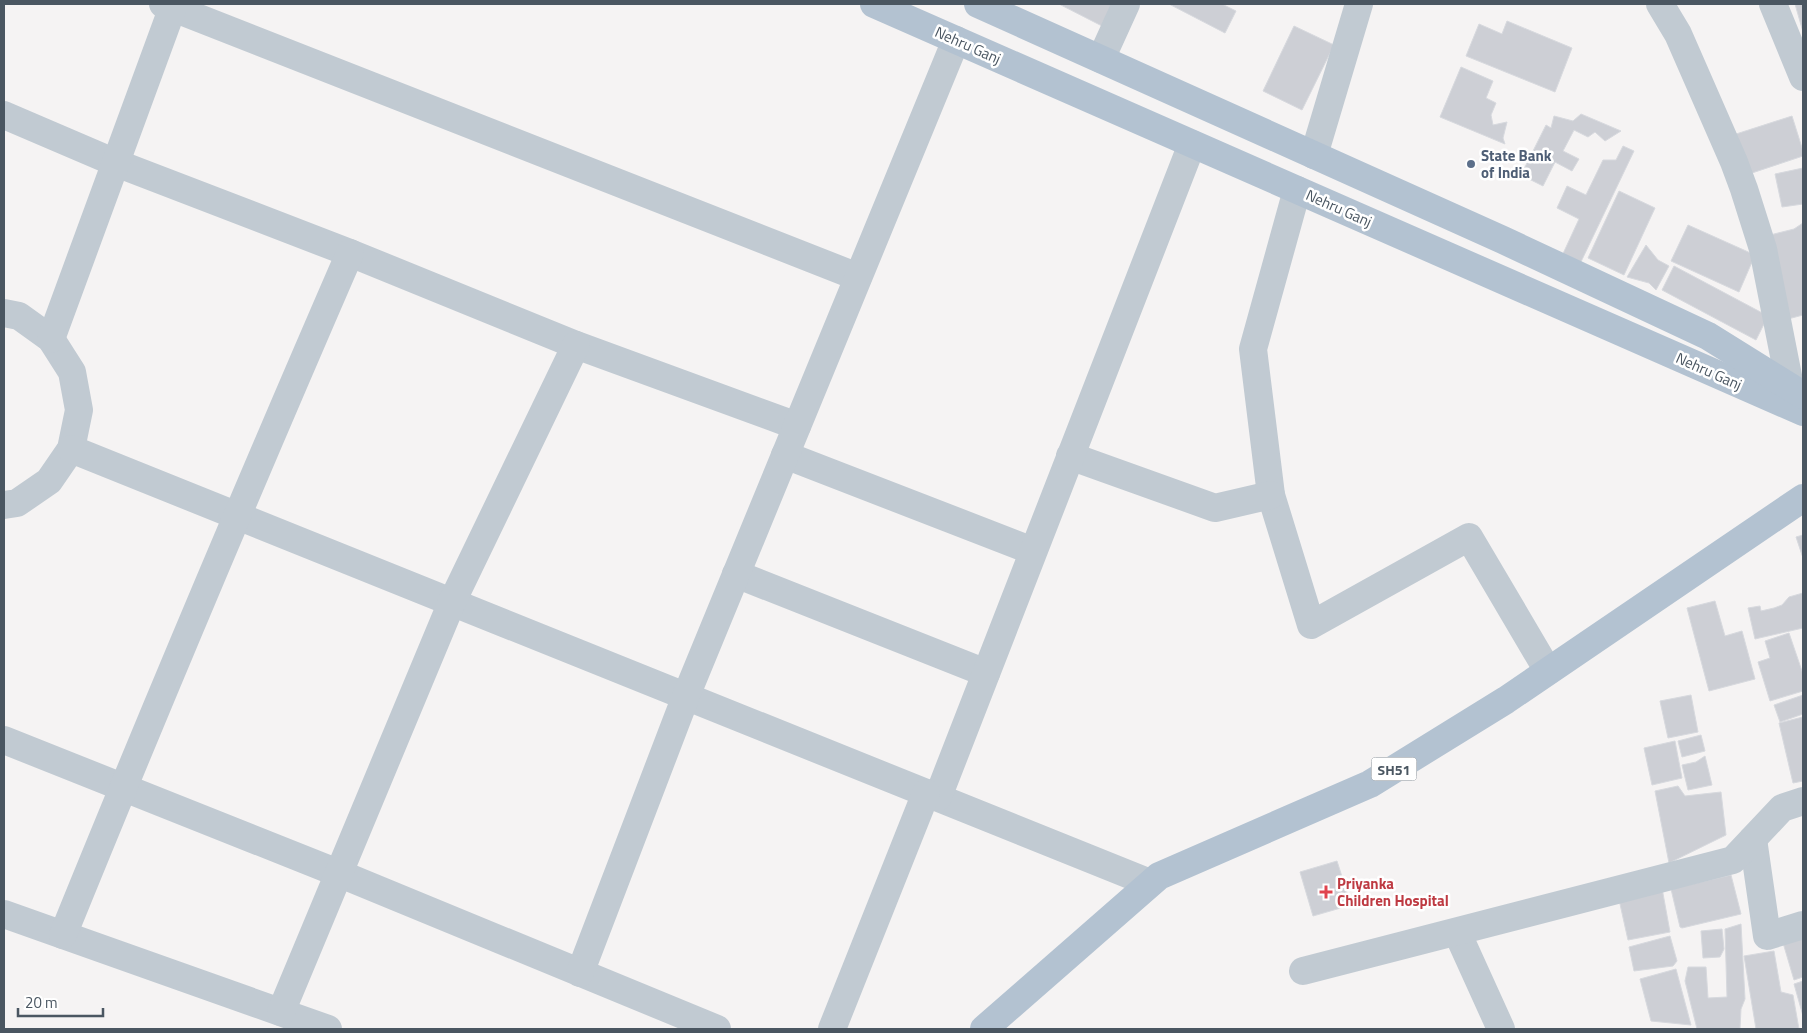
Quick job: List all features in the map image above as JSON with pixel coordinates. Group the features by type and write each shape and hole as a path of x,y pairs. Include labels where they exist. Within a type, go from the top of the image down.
{"main road":[{"name":"Nehru Ganj","path":"874,4 1803,412"},
{"name":"Nehru Ganj","path":"978,4 1503,240 1708,336 1796,390"},
{"name":"SH51","path":"984,1029 1159,876 1370,784 1506,700 1803,498"}],"street":[{"path":"1101,59 1126,4"},
{"path":"1314,155 1359,4"},
{"path":"1660,4 1678,34 1744,189 1762,249 1796,390"},
{"path":"1773,4 1803,77"},
{"path":"51,339 116,163 170,5 858,277"},
{"path":"580,972 686,696 956,40"},
{"path":"4,115 116,163 350,253 576,345 797,426"},
{"path":"832,1029 986,673 1192,144"},
{"path":"1297,190 1253,349 1271,495 1311,625 1469,537 1548,671"},
{"path":"64,935 237,515 350,253"},
{"path":"4,313 18,316 51,339 72,372 79,410 71,449 49,481 17,502 4,505"},
{"path":"281,1012 452,602 576,345"},
{"path":"71,449 1150,883"},
{"path":"785,455 1033,551"},
{"path":"1070,456 1214,508 1271,495"},
{"path":"736,574 986,673"},
{"path":"4,740 338,873 717,1029"},
{"path":"1303,972 1733,860 1782,808 1803,801"},
{"path":"1753,839 1767,936 1803,924"},
{"path":"4,914 328,1029"},
{"path":"1457,932 1501,1029"}],"building":[{"path":"1059,4 1113,4 1102,26"},
{"path":"1169,4 1222,4 1236,11 1225,33"},
{"path":"1795,4 1803,4 1803,32"},
{"path":"1507,21 1572,48 1555,92 1466,56 1479,24 1502,34"},
{"path":"1294,26 1334,45 1302,110 1263,91"},
{"path":"1461,67 1493,81 1486,98 1496,103 1491,115 1493,125 1507,122 1503,138 1505,144 1440,117"},
{"path":"1581,114 1621,131 1605,141 1595,132 1588,137 1574,130 1563,151 1579,159 1572,171 1555,162 1543,186 1521,175 1546,125 1551,128 1554,116 1573,121"},
{"path":"1792,116 1803,156 1746,175 1733,135"},
{"path":"1623,146 1634,151 1579,266 1561,258 1579,219 1557,208 1567,186 1586,195 1603,160 1616,160"},
{"path":"1803,168 1803,204 1782,207 1775,174"},
{"path":"1619,191 1655,208 1624,275 1588,258"},
{"path":"1803,223 1803,315 1788,319 1766,236 1794,229"},
{"path":"1688,225 1755,255 1739,292 1671,261"},
{"path":"1646,245 1658,260 1669,266 1656,290 1649,283 1627,277"},
{"path":"1674,266 1768,316 1756,340 1662,290"},
{"path":"1803,535 1803,558 1796,537"},
{"path":"1803,593 1803,628 1755,639 1748,608 1760,606 1761,611 1774,608 1782,605 1789,597"},
{"path":"1715,601 1725,636 1742,631 1755,679 1709,691 1687,608"},
{"path":"1789,633 1803,674 1803,691 1770,701 1758,662 1770,658 1765,641"},
{"path":"1691,695 1698,732 1668,738 1660,701"},
{"path":"1803,695 1803,714 1780,722 1774,705"},
{"path":"1803,717 1803,781 1793,783 1779,723"},
{"path":"1701,735 1705,751 1682,757 1678,741"},
{"path":"1675,741 1682,778 1652,785 1644,748"},
{"path":"1705,756 1712,785 1688,790 1682,765 1696,762"},
{"path":"1678,786 1685,796 1721,792 1726,835 1669,863 1655,791"},
{"path":"1337,861 1351,905 1313,916 1300,872"},
{"path":"1731,875 1741,914 1680,927 1671,889"},
{"path":"1662,888 1670,932 1628,940 1618,895"},
{"path":"1741,924 1745,999 1741,1009 1740,1029 1697,1029 1685,981 1688,967 1706,967 1708,998 1727,997 1725,929"},
{"path":"1722,929 1724,949 1720,957 1703,958 1701,931"},
{"path":"1803,929 1803,977 1794,980 1781,936"},
{"path":"1670,936 1677,961 1673,966 1634,971 1629,947"},
{"path":"1774,951 1781,992 1793,995 1799,1029 1756,1029 1744,956"},
{"path":"1676,969 1691,1025 1651,1021 1640,979"},
{"path":"1803,981 1803,1016 1794,984"}],"place":[{"name":"State Bank of India","path":"1471,164"},
{"name":"Priyanka Children Hospital","path":"1326,892"}]}
